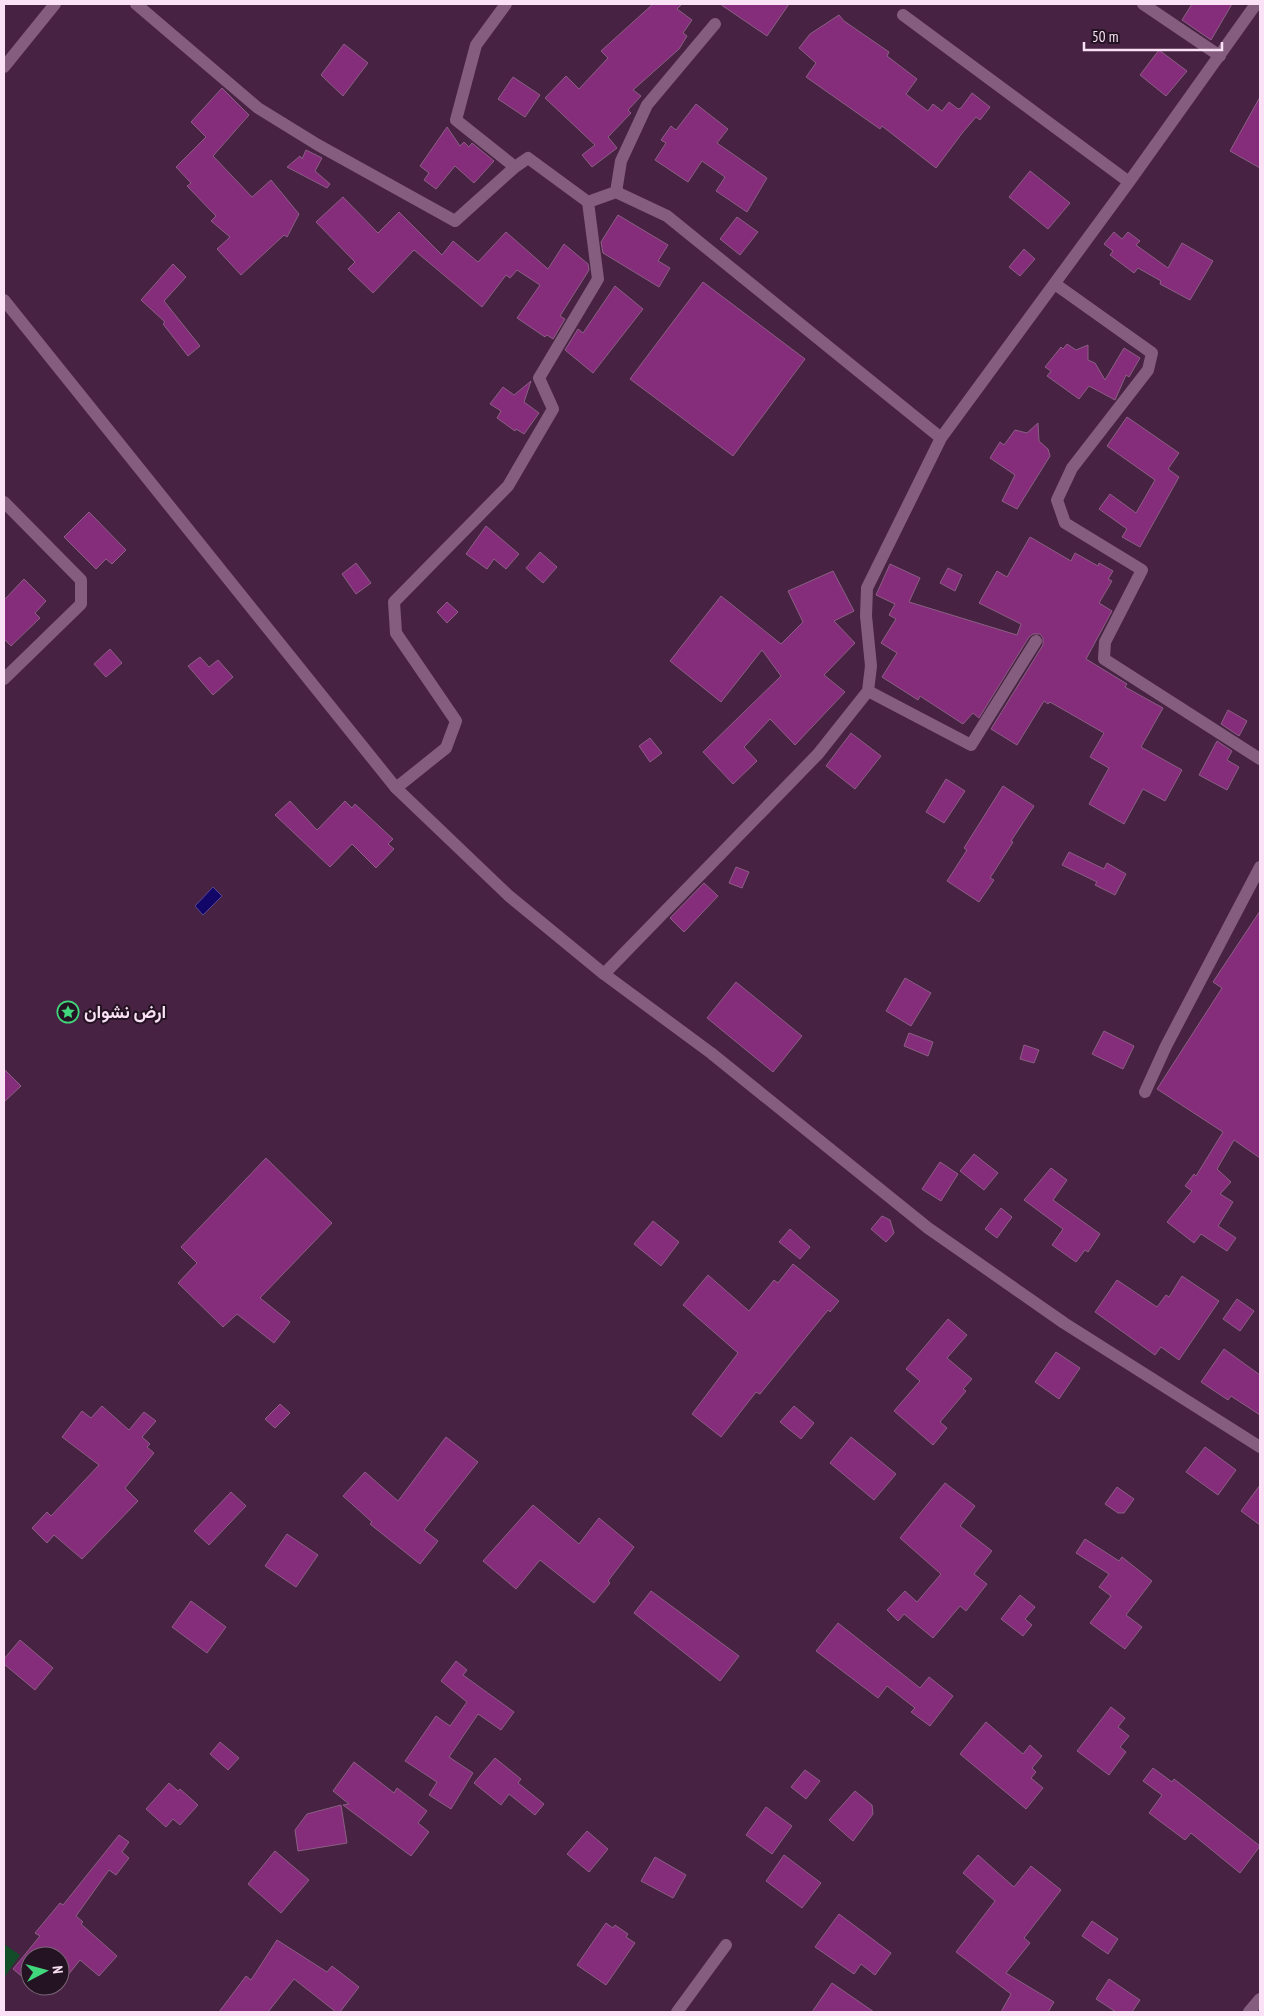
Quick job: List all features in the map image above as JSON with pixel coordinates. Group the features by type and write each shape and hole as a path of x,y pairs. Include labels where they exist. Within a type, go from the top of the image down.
{"street":[{"path":"4,66 55,4"},
{"path":"136,4 258,108 318,145 455,221 515,167 528,158 588,202 598,279 539,378 553,409 508,486 394,602 396,633 456,721 446,748 396,788"},
{"path":"506,4 476,45 456,120 515,167"},
{"path":"1142,4 1220,56"},
{"path":"604,974 818,754 868,691 871,666 866,616 867,588 941,438 1055,284 1256,4"},
{"path":"903,14 1129,182"},
{"path":"616,192 621,161 647,105 715,24"},
{"path":"588,202 616,192 667,216 941,438"},
{"path":"1055,284 1152,353 1148,370 1072,468 1057,500 1065,523 1142,570 1105,642 1104,659 1260,758"},
{"path":"4,300 396,788 510,896 604,974 711,1054 928,1228 1064,1323 1260,1447"},
{"path":"4,502 81,580 81,604 4,679"},
{"path":"868,691 970,745 1036,641"},
{"path":"1145,1092 1166,1046 1260,867"},
{"path":"676,2012 726,1945"},
{"path":"1249,2012 1260,1999"}],"green space":[{"path":"4,1944 20,1955 4,1978"}],"shaded area":[{"path":"213,887 222,896 203,915 195,906"}],"building":[{"path":"653,4 682,4 677,9 692,20 683,33 687,36 679,49 633,90 641,96 628,110 631,113 608,137 617,148 592,167 582,155 595,145 545,98 566,76 579,89 608,58 601,51"},
{"path":"720,4 789,4 767,36"},
{"path":"1192,4 1232,4 1211,40 1182,20"},
{"path":"839,15 844,21 889,52 887,56 917,79 906,94 928,111 933,104 942,111 949,102 958,109 961,108 972,93 990,107 980,120 976,117 936,168 882,126 880,129 806,77 816,63 799,48 810,34"},
{"path":"344,44 368,63 343,96 321,75"},
{"path":"1159,50 1187,71 1166,96 1140,75"},
{"path":"513,77 540,95 525,117 498,99"},
{"path":"222,88 249,115 213,156 252,197 271,180 299,214 287,237 284,235 241,275 217,249 230,237 211,221 216,216 187,186 191,183 176,167 206,137 191,122"},
{"path":"1260,97 1260,168 1230,151"},
{"path":"696,104 728,129 717,143 767,178 747,212 716,191 725,177 702,161 688,182 655,160 666,143 661,140 671,126 676,130"},
{"path":"447,127 460,146 464,142 469,147 472,143 494,161 474,183 455,166 436,189 424,180 429,173 420,166"},
{"path":"306,150 322,158 315,171 330,184 327,188 287,167 300,156 302,159"},
{"path":"1030,171 1070,203 1048,229 1009,197"},
{"path":"343,197 378,233 399,212 442,255 453,241 478,262 506,232 548,269 564,244 588,264 589,270 560,316 565,319 553,339 547,335 545,337 517,318 540,285 517,270 510,278 506,275 482,307 414,250 373,293 348,269 355,262 316,222"},
{"path":"618,215 668,245 658,261 670,268 659,287 603,253 601,242"},
{"path":"737,217 758,232 740,255 720,239"},
{"path":"1114,232 1122,239 1128,232 1140,241 1136,245 1168,268 1182,243 1213,261 1190,300 1160,284 1161,281 1138,268 1134,273 1110,255 1113,251 1104,244"},
{"path":"1024,249 1035,259 1020,276 1009,267"},
{"path":"173,264 186,277 164,301 200,346 188,356 163,324 165,322 141,300"},
{"path":"703,282 805,359 733,456 630,379"},
{"path":"615,286 643,309 593,373 565,350 578,329 583,333"},
{"path":"1067,344 1076,350 1088,345 1088,360 1095,363 1105,380 1124,348 1140,358 1129,377 1126,375 1115,400 1089,386 1079,399 1047,376 1051,371 1045,367 1061,347 1063,349"},
{"path":"531,381 524,402 539,413 524,434 516,429 515,431 497,418 501,411 490,404 503,387 514,395"},
{"path":"1127,417 1179,453 1168,469 1179,477 1140,547 1122,537 1127,529 1099,509 1110,494 1136,513 1155,480 1107,446"},
{"path":"1038,423 1039,441 1048,449 1050,456 1017,509 1002,501 1015,475 990,458 1000,442 1004,445 1015,430 1027,433"},
{"path":"89,512 126,550 112,564 106,559 96,569 64,537"},
{"path":"486,526 519,554 506,569 494,559 487,569 466,554"},
{"path":"1030,537 1071,561 1075,553 1098,566 1099,563 1113,571 1108,579 1112,581 1099,603 1112,611 1086,659 1127,684 1125,687 1163,708 1141,747 1182,770 1165,801 1143,789 1124,824 1089,804 1109,768 1090,757 1104,733 1050,702 1048,704 1044,701 1017,745 991,729 1043,645 1043,638 1040,634 1033,634 1029,637 979,718 973,713 963,724 920,696 918,700 882,677 897,653 881,643 896,619 889,615 895,604 876,595 890,564 920,578 909,602 1017,635 1021,624 979,603 997,571 1007,577"},
{"path":"540,552 557,567 543,583 526,568"},
{"path":"356,563 371,583 356,594 342,574"},
{"path":"948,568 962,575 955,591 940,583"},
{"path":"833,571 854,611 834,621 855,643 824,675 845,692 795,745 770,719 744,747 757,761 733,784 703,752 781,676 762,650 721,702 670,661 721,596 781,644 803,622 788,591"},
{"path":"24,579 46,601 35,613 40,618 11,646 4,639 4,600"},
{"path":"447,602 458,612 447,623 437,612"},
{"path":"110,649 122,663 106,677 94,664"},
{"path":"200,657 209,667 218,660 233,677 213,695 188,666"},
{"path":"1228,710 1247,721 1239,736 1221,724"},
{"path":"851,733 881,756 855,789 826,766"},
{"path":"650,738 662,753 650,762 639,746"},
{"path":"1217,741 1232,751 1227,760 1239,767 1227,790 1199,775"},
{"path":"946,779 965,791 944,823 926,812"},
{"path":"1003,786 1034,806 1011,841 1013,842 990,878 994,880 979,902 947,881 967,850 964,848"},
{"path":"290,801 317,830 345,801 352,808 355,804 393,839 388,844 394,849 376,868 352,844 330,867 275,815"},
{"path":"1069,852 1104,869 1107,863 1126,874 1115,895 1095,885 1097,882 1062,865"},
{"path":"736,867 749,872 742,888 729,883"},
{"path":"704,883 718,896 684,932 670,918"},
{"path":"1260,911 1260,1158 1234,1140 1217,1169 1231,1182 1220,1194 1233,1202 1218,1226 1236,1238 1227,1251 1201,1234 1194,1243 1167,1222 1192,1191 1185,1186 1194,1174 1196,1176 1223,1132 1157,1089 1222,988 1213,982"},
{"path":"905,978 931,993 911,1026 886,1011"},
{"path":"736,982 802,1036 773,1072 707,1018"},
{"path":"1104,1031 1134,1046 1123,1069 1092,1054"},
{"path":"909,1033 933,1042 928,1056 904,1046"},
{"path":"1024,1045 1039,1050 1034,1063 1020,1059"},
{"path":"4,1069 21,1086 4,1102"},
{"path":"974,1154 998,1173 984,1190 960,1171"},
{"path":"266,1158 332,1223 260,1298 290,1322 274,1343 237,1314 223,1327 178,1283 197,1263 181,1247"},
{"path":"940,1162 958,1174 941,1201 922,1189"},
{"path":"1051,1168 1067,1180 1053,1200 1100,1234 1088,1252 1085,1250 1076,1262 1052,1245 1063,1229 1024,1200"},
{"path":"1001,1208 1012,1217 997,1238 985,1229"},
{"path":"882,1216 890,1220 894,1233 886,1242 871,1229"},
{"path":"653,1221 679,1242 661,1266 634,1244"},
{"path":"790,1229 810,1247 800,1259 779,1242"},
{"path":"793,1264 839,1301 830,1312 828,1310 760,1394 756,1392 721,1437 692,1414 738,1353 683,1305 708,1275 749,1311 774,1280 778,1283"},
{"path":"1182,1276 1219,1301 1179,1360 1161,1347 1155,1355 1095,1312 1117,1280 1157,1307 1166,1295 1169,1297"},
{"path":"1237,1299 1254,1311 1240,1331 1223,1319"},
{"path":"948,1319 967,1335 947,1358 972,1379 963,1389 966,1391 940,1422 947,1428 933,1445 894,1411 920,1381 906,1369"},
{"path":"1224,1349 1260,1375 1260,1415 1231,1396 1228,1400 1201,1382"},
{"path":"1056,1352 1080,1368 1059,1399 1035,1382"},
{"path":"280,1404 290,1413 275,1428 265,1419"},
{"path":"102,1406 129,1430 144,1412 156,1421 142,1437 150,1444 147,1447 154,1453 125,1488 138,1501 82,1559 54,1535 47,1543 32,1528 47,1512 51,1516 99,1465 62,1437 82,1411 91,1418"},
{"path":"794,1406 814,1423 801,1439 780,1422"},
{"path":"446,1437 478,1462 424,1530 438,1541 420,1564 370,1524 372,1522 343,1496 365,1472 398,1501"},
{"path":"851,1437 896,1474 874,1500 830,1463"},
{"path":"1205,1447 1236,1470 1218,1495 1186,1472"},
{"path":"945,1483 975,1506 960,1526 992,1551 974,1574 987,1584 966,1611 960,1606 933,1638 904,1614 898,1621 887,1610 905,1591 917,1602 941,1574 900,1538"},
{"path":"1260,1485 1260,1525 1241,1511"},
{"path":"1117,1487 1134,1499 1124,1513 1118,1513 1105,1504"},
{"path":"231,1492 246,1506 209,1545 194,1531"},
{"path":"533,1505 579,1544 599,1518 634,1547 594,1603 540,1560 516,1589 483,1561"},
{"path":"287,1534 318,1555 296,1587 265,1566"},
{"path":"1085,1539 1119,1561 1122,1557 1152,1581 1126,1615 1142,1627 1125,1649 1090,1623 1111,1596 1099,1587 1109,1574 1076,1553"},
{"path":"651,1591 739,1656 720,1681 634,1613"},
{"path":"1020,1595 1035,1607 1025,1619 1032,1625 1023,1636 1001,1619"},
{"path":"191,1601 226,1627 207,1653 172,1627"},
{"path":"838,1623 920,1688 929,1677 953,1696 930,1726 911,1712 915,1708 887,1686 878,1698 816,1651"},
{"path":"20,1640 53,1668 35,1690 4,1664 4,1659"},
{"path":"456,1661 467,1670 463,1675 514,1712 501,1730 478,1714 449,1757 473,1773 451,1809 429,1795 437,1782 405,1761 436,1716 450,1726 467,1702 441,1681"},
{"path":"1111,1707 1125,1718 1118,1727 1129,1736 1120,1747 1126,1752 1109,1775 1077,1751"},
{"path":"986,1722 1023,1754 1030,1745 1042,1756 1032,1768 1036,1772 1031,1778 1043,1788 1026,1809 960,1754"},
{"path":"220,1742 239,1758 228,1770 210,1754"},
{"path":"495,1758 521,1779 518,1783 544,1804 535,1815 509,1794 501,1805 474,1783"},
{"path":"354,1762 394,1793 397,1788 427,1811 418,1823 429,1832 411,1856 343,1805 349,1804 333,1791"},
{"path":"1153,1768 1172,1782 1174,1779 1260,1846 1240,1873 1191,1833 1185,1840 1149,1813 1162,1795 1143,1781"},
{"path":"805,1770 820,1781 806,1799 791,1787"},
{"path":"169,1783 178,1791 180,1789 198,1805 180,1825 173,1819 166,1827 146,1809"},
{"path":"855,1791 872,1805 873,1814 853,1841 829,1820"},
{"path":"341,1805 347,1843 298,1851 295,1830 307,1814"},
{"path":"766,1807 792,1826 772,1854 746,1835"},
{"path":"587,1831 608,1849 589,1872 567,1854"},
{"path":"119,1835 129,1842 122,1852 129,1858 116,1875 109,1870 76,1916 83,1922 81,1924 117,1956 99,1976 80,1960 70,1972 70,1946 32,1946 40,1936 35,1933 60,1903 63,1905"},
{"path":"275,1851 309,1880 281,1913 248,1884"},
{"path":"784,1855 821,1883 802,1908 766,1881"},
{"path":"978,1855 1014,1887 1031,1866 1061,1890 1024,1938 1030,1943 1006,1973 1054,2002 1048,2012 1001,2012 1011,1994 956,1952 995,1901 963,1873"},
{"path":"655,1857 686,1875 673,1898 641,1881"},
{"path":"839,1914 891,1953 875,1975 861,1964 854,1974 815,1947"},
{"path":"1092,1921 1118,1939 1108,1954 1082,1936"},
{"path":"606,1923 613,1928 615,1925 628,1934 626,1937 635,1943 606,1985 577,1965"},
{"path":"277,1940 327,1972 332,1966 359,1987 340,2012 336,2012 294,1979 268,2012 219,2012 246,1976 251,1980"},
{"path":"20,1960 20,1975 13,1969"},
{"path":"1109,1979 1140,2000 1132,2012 1116,2012 1096,1999"},
{"path":"832,1983 874,2012 812,2012"}],"place":[{"name":"ارض نشوان","path":"68,1012"}]}
